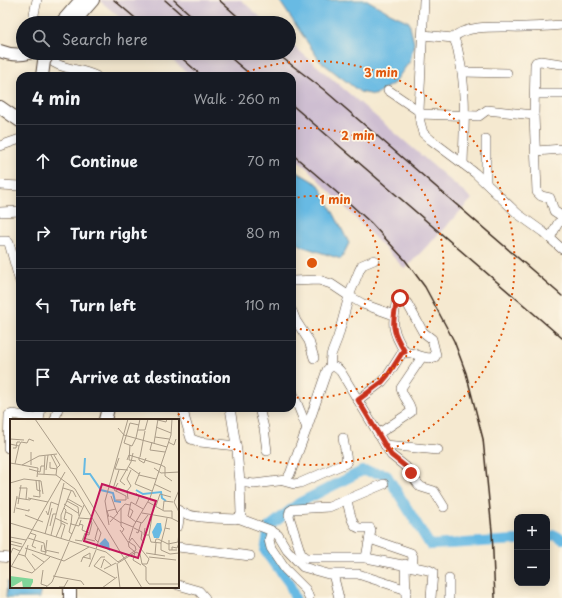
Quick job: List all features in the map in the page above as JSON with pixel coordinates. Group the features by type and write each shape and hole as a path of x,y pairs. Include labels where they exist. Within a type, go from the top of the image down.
{"highway":[{"path":"67,16 81,0"},
{"path":"79,16 93,0"},
{"path":"0,51 16,55"},
{"path":"43,72 45,60"},
{"path":"5,110 16,117"}],"street":[{"path":"34,16 37,0"},
{"path":"424,0 419,112 423,132 486,183 518,214 562,248"},
{"path":"423,35 453,38 466,30 478,28 562,25"},
{"path":"453,38 458,49 465,96 463,164"},
{"path":"49,60 59,66 79,72"},
{"path":"550,238 558,223 562,219 560,215 554,211 550,198 541,196 537,192 534,67 536,62 562,64"},
{"path":"462,72 507,73"},
{"path":"388,90 419,112 479,116 487,110 534,115"},
{"path":"535,94 562,94"},
{"path":"486,139 486,183"},
{"path":"0,146 16,140"},
{"path":"536,151 562,149"},
{"path":"0,185 16,186"},
{"path":"0,212 16,211"},
{"path":"0,241 7,241 9,243 16,268"},
{"path":"283,481 286,480 290,474 327,370 330,367 331,355 338,337 349,296 359,270 362,265 374,260"},
{"path":"296,281 319,280 331,284 363,304 394,315"},
{"path":"401,298 407,304 423,332 433,341 436,352 435,357 422,357 405,352 396,338 394,331 394,315 397,299 401,298"},
{"path":"296,321 309,341 314,358"},
{"path":"358,400 382,382 402,353 405,352"},
{"path":"378,434 411,412 411,408 401,388 422,357"},
{"path":"330,367 337,367 341,372 391,455 406,467 421,487 434,491 444,507"},
{"path":"296,401 307,428"},
{"path":"184,412 191,439 200,442 236,446"},
{"path":"231,412 240,482 241,514 238,518"},
{"path":"260,412 264,428 266,450"},
{"path":"6,448 9,415 13,414 35,419"},
{"path":"240,482 254,484 283,481 294,484 300,483 346,463 347,461 343,438"},
{"path":"385,445 438,450"},
{"path":"384,484 347,501 321,509 293,510 289,513 300,551 304,557 366,558 429,570 433,572 431,598"},
{"path":"347,501 356,526 359,528 370,528 371,530 366,558"},
{"path":"179,511 193,515 238,518 269,529 278,535 287,550 303,567 328,574 358,574 407,594 408,565 413,557 411,553 370,539"},
{"path":"269,529 271,548 285,569 306,590 309,598"},
{"path":"179,547 250,556"},
{"path":"0,557 10,558"},
{"path":"333,574 339,598"},
{"path":"449,579 449,598"},
{"path":"179,585 199,591 205,598"}],"shaded area":[{"path":"99,0 241,0 259,16 118,16"},
{"path":"296,48 472,199 405,269 308,169 296,159 296,72 187,72 172,60 296,60"}],"water":[{"path":"279,0 367,0 409,22 414,43 410,61 394,83 375,95 360,92 320,61 296,25 296,16 290,16"},
{"path":"296,171 319,185 349,243 341,259 304,247 296,242"},
{"path":"7,582 10,583 10,588 40,588 40,598 6,598"}],"waterway":[{"path":"295,598 289,583 265,551 269,527 299,503 362,471 386,474 430,545 514,540"},
{"path":"550,536 555,535 562,539"}],"railway":[{"path":"114,0 133,16"},
{"path":"165,0 183,16"},
{"path":"174,0 192,16"},
{"path":"219,0 237,16"},
{"path":"184,60 197,72"},
{"path":"233,60 247,72"},
{"path":"285,60 323,89 562,296"},
{"path":"296,108 562,338"},
{"path":"296,157 371,223 405,260 425,287 454,341 466,373 483,439 492,531 495,598"}],"route":[{"path":"400,298 397,299 393,324 396,338 405,352 402,353 382,382 358,400 391,455 411,473"}]}
